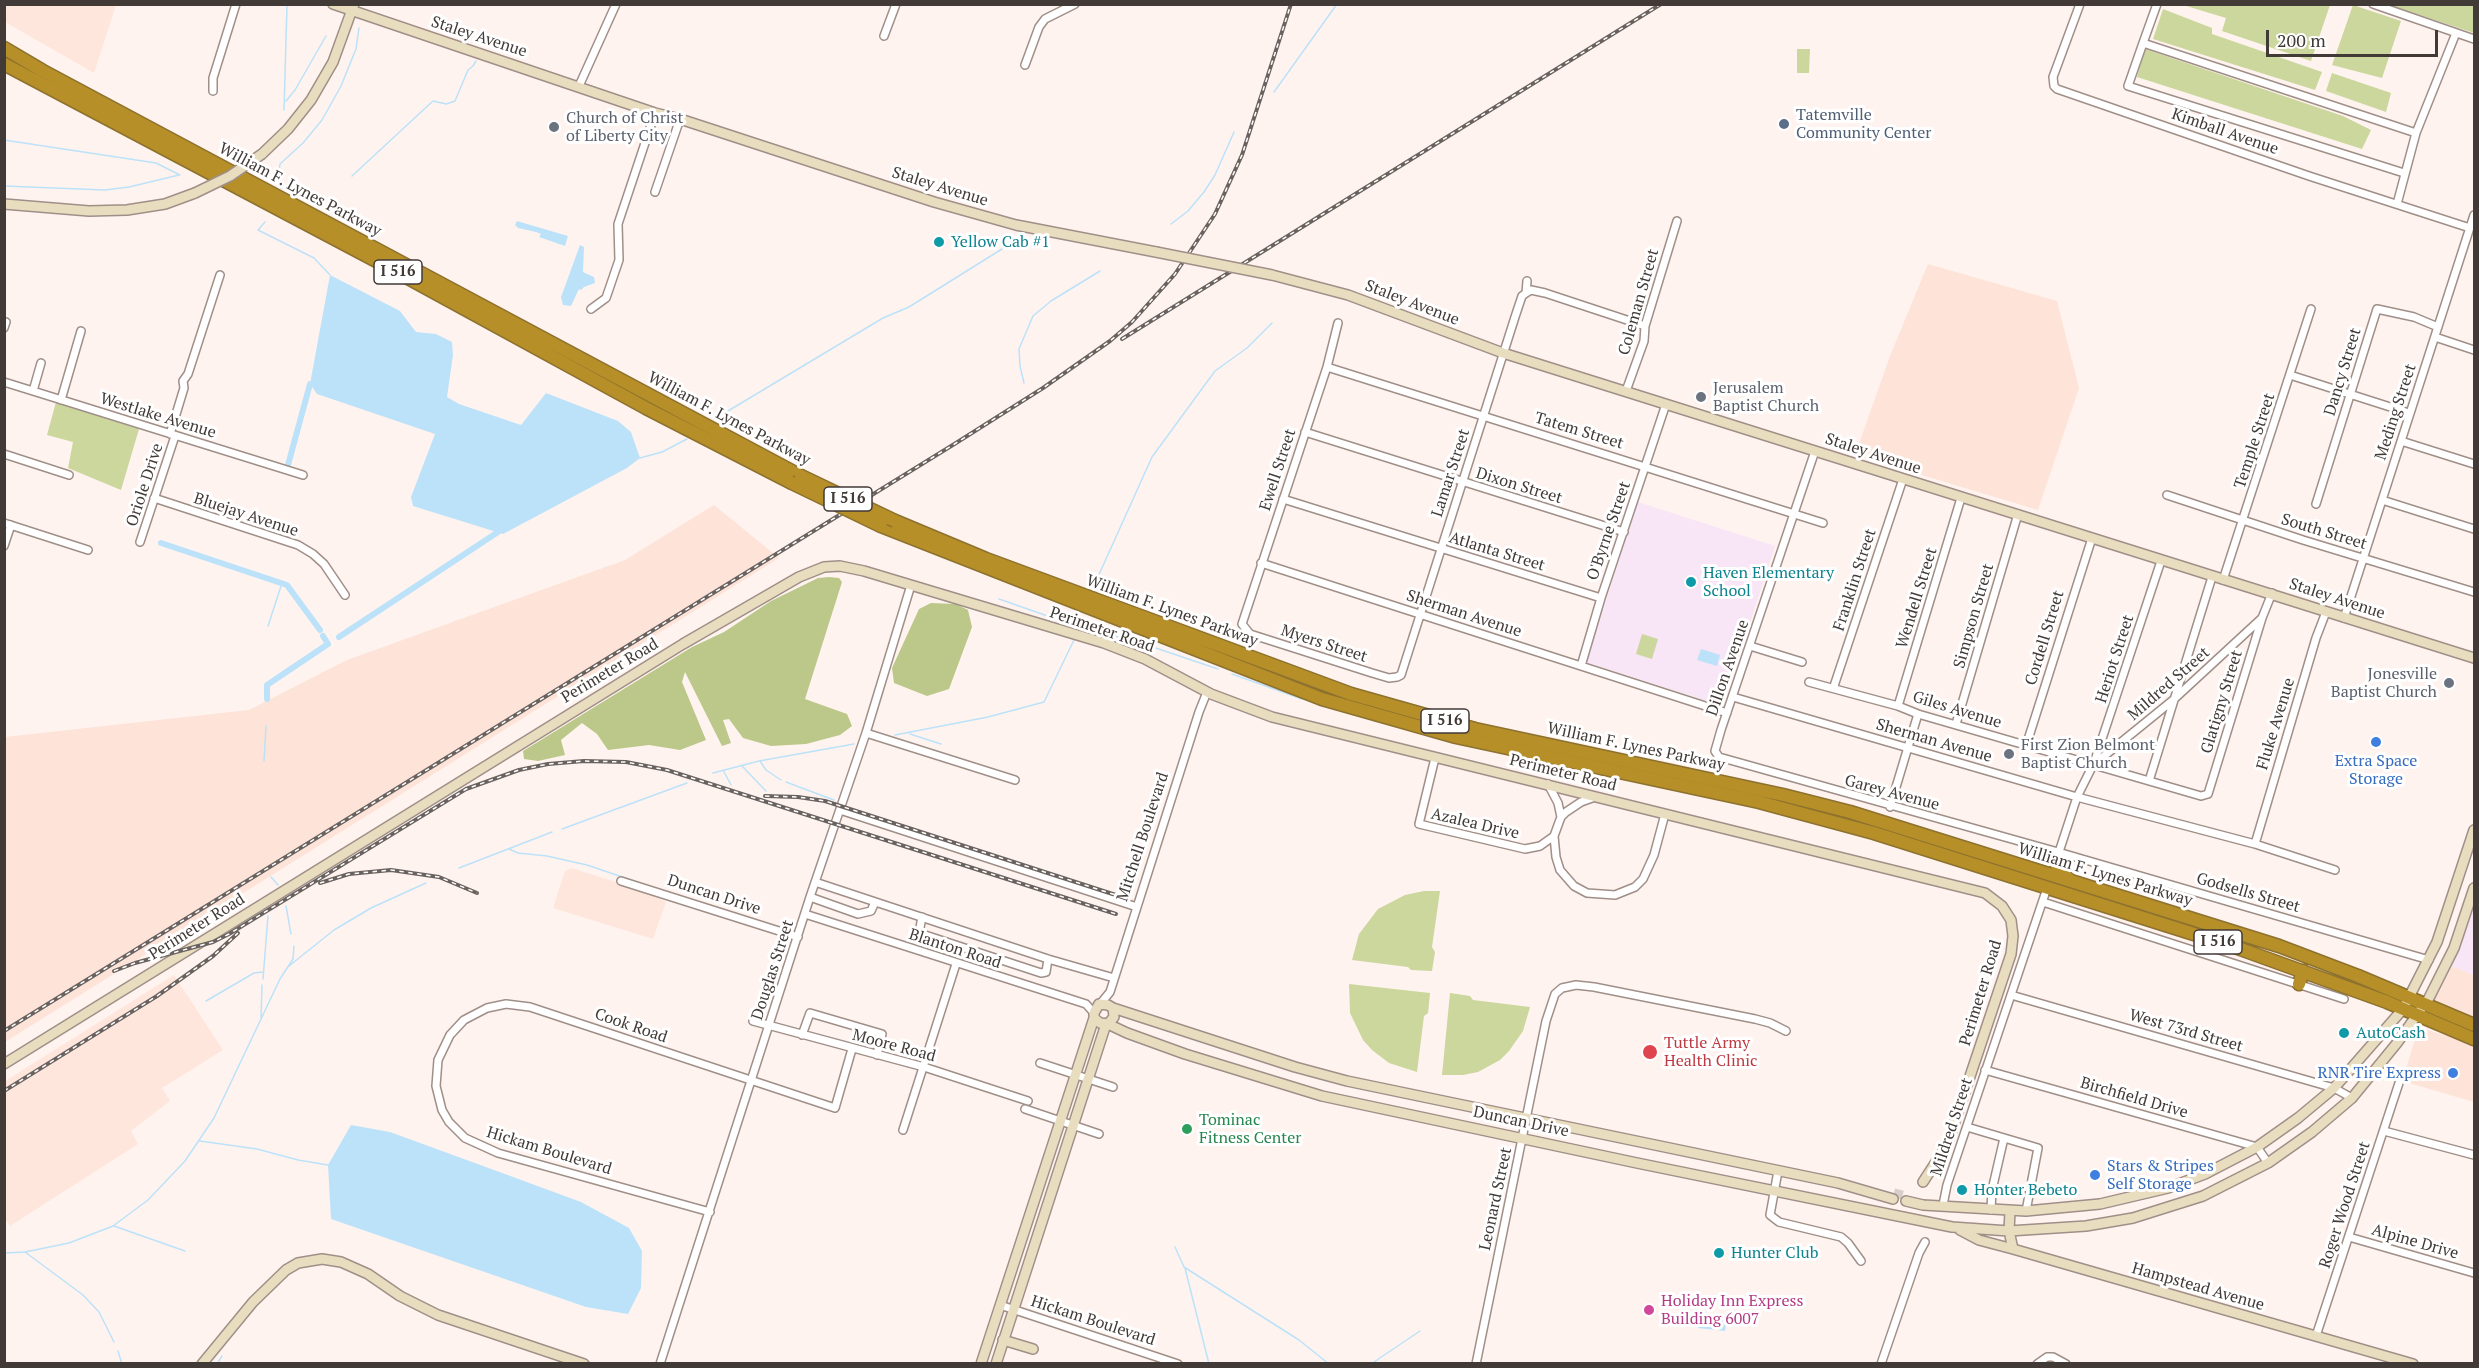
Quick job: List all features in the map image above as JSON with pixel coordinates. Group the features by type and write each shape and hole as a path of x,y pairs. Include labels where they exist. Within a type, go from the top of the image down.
{"highway":[{"path":"4,39 118,111"},
{"name":"William F. Lynes Parkway","path":"4,48 801,476 895,521 1027,574 1351,694 1475,729 1783,795 1850,812 2036,872 2279,946 2407,1004"},
{"name":"William F. Lynes Parkway","path":"4,64 176,157 388,267 646,408 790,482 881,526 1201,653 1333,702 1456,737 1823,818 2407,1004"},
{"path":"2036,872 2047,870 2057,856"},
{"path":"2057,856 2059,873 2075,883"},
{"path":"2299,984 2303,971"},
{"path":"2407,1004 2475,1039"},
{"path":"2421,1010 2475,1025"}],"street":[{"path":"213,91 213,78 236,4"},
{"name":"Staley Avenue","path":"333,4 353,8 655,113 680,119 934,202 1016,225 1272,275 1348,295 1503,353 2475,658"},
{"path":"579,86 616,4"},
{"path":"884,36 896,4"},
{"path":"1025,65 1039,27 1046,19 1075,4"},
{"name":"Kimball Avenue","path":"2080,4 2053,77 2054,86 2057,89 2470,228"},
{"path":"2157,4 2128,86 2404,173"},
{"path":"2373,4 2475,39"},
{"path":"4,204 89,211 127,210 165,204 230,176 262,154 288,129 311,100 333,62 353,8"},
{"path":"2397,204 2416,133 2456,33"},
{"path":"2144,43 2416,133"},
{"path":"591,309 606,298 619,260 618,224 655,113"},
{"path":"655,192 680,119"},
{"name":"Meding Street","path":"2344,618 2409,412 2475,215"},
{"name":"Coleman Street","path":"1626,391 1644,341 1645,326 1677,221"},
{"name":"Oriole Drive","path":"140,542 173,435 184,388 183,381 188,374 220,275"},
{"name":"Lamar Street","path":"1401,675 1503,353 1522,296 1526,293 1527,281"},
{"path":"1526,293 1531,290 1545,293 1645,326"},
{"name":"Temple Street","path":"2223,580 2311,309"},
{"name":"Dancy Street","path":"2316,504 2377,309 2414,317 2438,327"},
{"name":"Ewell Street","path":"1242,624 1327,367 1338,324"},
{"path":"60,400 81,331"},
{"path":"2435,337 2475,350"},
{"path":"33,391 41,363"},
{"name":"Tatem Street","path":"1327,367 1645,465 1823,523"},
{"path":"2290,375 2409,412"},
{"name":"Westlake Avenue","path":"4,382 303,475"},
{"name":"O'Byrne Street","path":"1581,666 1601,598 1666,404"},
{"name":"Dixon Street","path":"1305,432 1624,532"},
{"path":"2401,441 2475,464"},
{"name":"Dillon Avenue","path":"1719,757 1715,751 1815,451"},
{"path":"4,454 69,475"},
{"name":"Franklin Street","path":"1836,689 1834,687 1903,479"},
{"name":"South Street","path":"2168,495 2244,521 2475,592"},
{"name":"Bluejay Avenue","path":"154,498 298,545 324,564 345,595"},
{"name":"Wendell Street","path":"1898,706 1961,498"},
{"name":"Atlanta Street","path":"1283,499 1601,598"},
{"path":"2382,500 2475,529"},
{"name":"Simpson Street","path":"1956,724 2018,514"},
{"path":"4,546 8,524 88,550"},
{"name":"Cordell Street","path":"2026,746 2092,538"},
{"name":"Heriot Street","path":"2094,765 2161,561"},
{"name":"Sherman Avenue","path":"1261,563 1727,713"},
{"name":"Perimeter Road","path":"4,1064 586,703 799,577 824,567 840,566 911,585 1125,651 1207,692 1272,717 1975,889 1995,899 2007,911 2013,927 2011,954 1947,1145 1923,1182"},
{"path":"2149,781 2212,577"},
{"name":"Douglas Street","path":"660,1364 810,897 866,733 911,585"},
{"name":"Mildred Street","path":"2057,856 2078,797 2094,765 2172,701 2262,618 2272,593"},
{"name":"Fluke Avenue","path":"2254,844 2316,638 2326,612"},
{"name":"Glatigny Street","path":"2208,794 2262,618"},
{"name":"Myers Street","path":"1242,624 1250,634 1389,678 1401,675"},
{"path":"1750,646 1802,662"},
{"name":"Giles Avenue","path":"1809,682 1898,706 1918,714 2201,796 2208,794"},
{"name":"Mitchell Boulevard","path":"1113,1008 1110,993 1114,978 1207,692"},
{"name":"Sherman Avenue","path":"1733,697 2078,797 2254,844 2335,870"},
{"path":"1890,807 1918,714"},
{"path":"866,733 1015,780"},
{"name":"Garey Avenue","path":"1719,757 2057,856"},
{"name":"Azalea Drive","path":"1435,758 1419,824 1525,849 1540,846 1554,836"},
{"path":"1547,784 1554,794 1561,817"},
{"path":"1595,797 1581,802 1561,817 1554,836 1560,870 1574,886 1587,893 1601,896 1615,895 1635,887 1643,879 1654,855 1665,814"},
{"path":"840,810 1137,908"},
{"path":"1907,1199 1941,1205 2010,1211 2100,1204 2168,1188 2205,1174 2257,1147 2298,1118 2334,1088 2360,1061 2407,1004 2429,960 2475,830"},
{"name":"Godsells Street","path":"2057,856 2429,960"},
{"name":"Duncan Drive","path":"621,881 798,937"},
{"path":"815,882 1048,959 1114,978"},
{"name":"Mildred Street","path":"1941,1205 2047,888"},
{"path":"1952,1227 2009,1231 2086,1226 2133,1218 2203,1196 2268,1163 2312,1132 2352,1098 2421,1010 2454,948 2475,888"},
{"path":"810,897 858,914 871,911 875,902"},
{"path":"2043,902 2344,999"},
{"name":"Blanton Road","path":"805,914 1086,1004"},
{"path":"922,917 919,933 1041,973 1046,972 1048,959"},
{"path":"903,1130 956,964"},
{"name":"Leonard Street","path":"1476,1364 1552,998 1562,988 1576,985 1605,988 1755,1019 1786,1031"},
{"name":"Mitchell Boulevard","path":"1100,1003 1110,993"},
{"name":"West 73rd Street","path":"2011,995 2334,1088 2352,1098"},
{"path":"981,1364 1094,1015 1100,1003"},
{"path":"996,1364 1102,1036 1107,1024 1114,1017 1113,1008 1100,1003 1086,1004"},
{"name":"Cook Road","path":"438,1060 450,1035 464,1020 487,1008 514,1004 835,1108 852,1049"},
{"path":"1086,1004 1100,1023 1107,1024"},
{"name":"Duncan Drive","path":"1113,1008 1303,1069 1414,1096 1894,1196"},
{"path":"802,1035 810,1013 882,1034 877,1056"},
{"name":"Moore Road","path":"753,1021 924,1067 1028,1101"},
{"name":"Duncan Drive","path":"1107,1024 1185,1054 1322,1096 1952,1227"},
{"path":"1102,1036 1123,1031"},
{"name":"Hickam Boulevard","path":"438,1060 435,1079 438,1100 449,1122 465,1138 498,1153 710,1212"},
{"path":"1278,1082 1285,1063"},
{"path":"1040,1064 1113,1087"},
{"path":"1297,1088 1303,1069"},
{"name":"Birchfield Drive","path":"1985,1070 2257,1147"},
{"name":"Roger Wood Street","path":"2316,1336 2399,1083"},
{"path":"1025,1109 1099,1134"},
{"path":"1967,1127 2038,1148 2025,1211"},
{"path":"2384,1131 2475,1155"},
{"path":"1990,1210 1992,1190 2004,1138"},
{"path":"2257,1147 2268,1163"},
{"path":"1778,1171 1770,1215 1779,1222 1841,1237 1861,1261"},
{"path":"1043,1174 1055,1178"},
{"path":"1935,1223 1941,1205"},
{"path":"2010,1211 2009,1231 2013,1249"},
{"name":"Hampstead Avenue","path":"1952,1227 1979,1239 2413,1364"},
{"name":"Alpine Drive","path":"2349,1237 2475,1273"},
{"path":"1881,1364 1919,1253 1925,1242"},
{"path":"202,1364 253,1302 286,1270 298,1263 322,1259 341,1262 368,1274 400,1296 438,1315 584,1364"},
{"name":"Hickam Boulevard","path":"1000,1305 1160,1360 1178,1364"},
{"path":"1003,1340 1033,1349"},
{"path":"2037,1364 2047,1357 2053,1357 2066,1364"}],"shaded area":[{"path":"4,5 116,5 94,73 5,22"},
{"path":"1928,264 2057,301 2079,388 2038,510 1855,455 1890,356"},
{"path":"1638,502 1775,546 1723,706 1586,662"},
{"path":"714,505 779,558 5,1042 5,737 249,710 347,660 625,560"},
{"path":"571,868 642,890 666,902 653,939 553,908 565,871"},
{"path":"2474,898 2474,975 2452,966"},
{"path":"2452,966 2474,975 2474,1017 2441,1006 2435,1000"},
{"path":"174,975 223,1050 162,1088 170,1101 131,1131 138,1144 10,1226 4,1218 5,1081"},
{"path":"2419,1027 2474,1045 2474,1102 2402,1081"}],"green space":[{"path":"2183,5 2330,5 2311,61 2222,31 2226,18"},
{"path":"2353,5 2401,21 2382,78 2332,65"},
{"path":"2389,5 2474,5 2474,33"},
{"path":"2163,9 2212,28 2212,34 2322,72 2315,90 2153,39"},
{"path":"1797,49 1810,49 1809,73 1797,73"},
{"path":"2145,49 2343,116 2371,130 2362,149 2137,77"},
{"path":"2332,73 2391,93 2386,112 2326,91"},
{"path":"56,402 139,429 121,490 68,468 73,442 47,435"},
{"path":"818,578 839,578 842,582 805,699 847,714 852,726 840,735 806,744 771,746 743,738 729,719 723,720 731,743 722,746 685,672 682,682 706,740 680,750 649,745 608,750 597,734 582,723 561,740 565,755 538,761 524,759 523,751 692,647 724,632 771,601"},
{"path":"931,603 956,604 968,610 972,627 949,689 927,696 894,683 892,668 919,609"},
{"path":"1642,634 1658,639 1652,659 1636,654"},
{"path":"1424,891 1440,891 1432,947 1435,952 1432,971 1411,970 1408,967 1352,960 1359,934 1378,909 1405,895"},
{"path":"1349,984 1430,993 1428,1013 1424,1016 1417,1072 1389,1063 1363,1040 1350,1013"},
{"path":"1450,993 1470,996 1473,1000 1530,1007 1523,1031 1509,1051 1500,1060 1478,1072 1442,1075"}],"water":[{"path":"517,221 568,236 565,246 539,237 541,234 536,232 518,228 515,225"},
{"path":"580,245 584,247 583,272 594,277 595,283 579,289 571,306 563,305 561,297"},
{"path":"330,275 400,311 416,332 436,334 452,342 453,355 447,397 459,404 521,425 546,393 618,421 631,432 640,458 627,468 503,534 413,506 411,497 435,434 317,394 310,384"},
{"path":"1701,649 1720,655 1717,666 1697,660"},
{"path":"351,1125 390,1132 581,1202 629,1228 642,1251 641,1288 628,1314 586,1307 331,1219 328,1165"},
{"path":"1702,1312 1727,1320 1725,1331 1698,1328"}],"waterway":[{"path":"284,110 287,4"},
{"path":"1274,92 1337,4"},
{"path":"281,188 278,179 280,164 303,143 322,120 341,86 356,49 359,28"},
{"path":"286,101 295,90 326,36"},
{"path":"352,176 433,101 446,104 455,101 468,70 476,61"},
{"path":"1171,224 1188,211 1204,192 1215,175 1234,132"},
{"path":"4,140 156,163 180,175"},
{"path":"4,186 105,190 129,187 179,175"},
{"path":"265,222 258,230 314,258 330,275"},
{"path":"718,417 883,318 909,307 1002,249"},
{"path":"1024,383 1019,349 1033,316 1051,301 1100,271"},
{"path":"1097,579 1152,457 1215,371 1247,348 1272,323"},
{"path":"288,465 310,384"},
{"path":"640,458 662,452 687,439"},
{"path":"339,637 498,532"},
{"path":"161,543 287,585 320,630"},
{"path":"268,626 282,583"},
{"path":"999,599 1079,627 1138,642 1218,669"},
{"path":"267,699 267,685 328,644 323,636"},
{"path":"895,735 988,717 1044,702 1074,640"},
{"path":"1232,674 1302,699"},
{"path":"264,761 266,726"},
{"path":"910,734 941,744"},
{"path":"713,773 759,761 854,744"},
{"path":"760,761 766,770 781,780"},
{"path":"742,766 766,791"},
{"path":"723,770 731,785"},
{"path":"786,782 834,800"},
{"path":"562,829 687,783"},
{"path":"459,868 552,832"},
{"path":"509,849 518,853 547,856 587,865 643,884"},
{"path":"271,877 278,885"},
{"path":"289,966 334,930 371,908 426,883"},
{"path":"286,906 291,934"},
{"path":"263,979 268,916"},
{"path":"25,1252 69,1243 113,1226 148,1200 185,1161 214,1118 280,979 293,959 294,946"},
{"path":"206,1001 254,973 263,972"},
{"path":"261,1020 262,985"},
{"path":"200,1141 257,1149 328,1165"},
{"path":"114,1226 185,1251"},
{"path":"1175,1247 1184,1267 1299,1340 1329,1364"},
{"path":"4,1253 25,1252 83,1295 99,1312 114,1342"},
{"path":"1185,1268 1209,1364"},
{"path":"1371,1364 1420,1331"},
{"path":"118,1351 122,1364"},
{"path":"217,1364 222,1356"}],"tunnel":[{"path":"1894,1193 1907,1196"}],"railway":[{"path":"4,1031 956,443 1043,388 1110,341 1132,322 1175,274 1215,214 1242,155 1291,4"},
{"path":"1122,339 1661,4"},
{"path":"114,971 213,942 229,934 466,789 519,770 548,764 584,761 626,762 667,770 1116,914"},
{"path":"765,796 825,801 1125,898"},
{"path":"320,883 349,874 391,870 439,877 477,893"},
{"path":"4,1091 157,996 213,956 238,933"}],"place":[{"name":"Tatemville Community Center","path":"1784,124"},
{"name":"Church of Christ of Liberty City","path":"554,127"},
{"name":"Yellow Cab #1","path":"939,242"},
{"name":"Jerusalem Baptist Church","path":"1701,397"},
{"name":"Haven Elementary School","path":"1691,582"},
{"name":"Jonesville Baptist Church","path":"2449,683"},
{"name":"Extra Space Storage","path":"2376,742"},
{"name":"First Zion Belmont Baptist Church","path":"2009,754"},
{"name":"AutoCash","path":"2344,1033"},
{"name":"Tuttle Army Health Clinic","path":"1650,1052"},
{"name":"RNR Tire Express","path":"2453,1073"},
{"name":"Tominac Fitness Center","path":"1187,1129"},
{"name":"Stars & Stripes Self Storage","path":"2095,1175"},
{"name":"Honter Bebeto","path":"1962,1190"},
{"name":"Hunter Club","path":"1719,1253"},
{"name":"Holiday Inn Express Building 6007","path":"1649,1310"}]}
